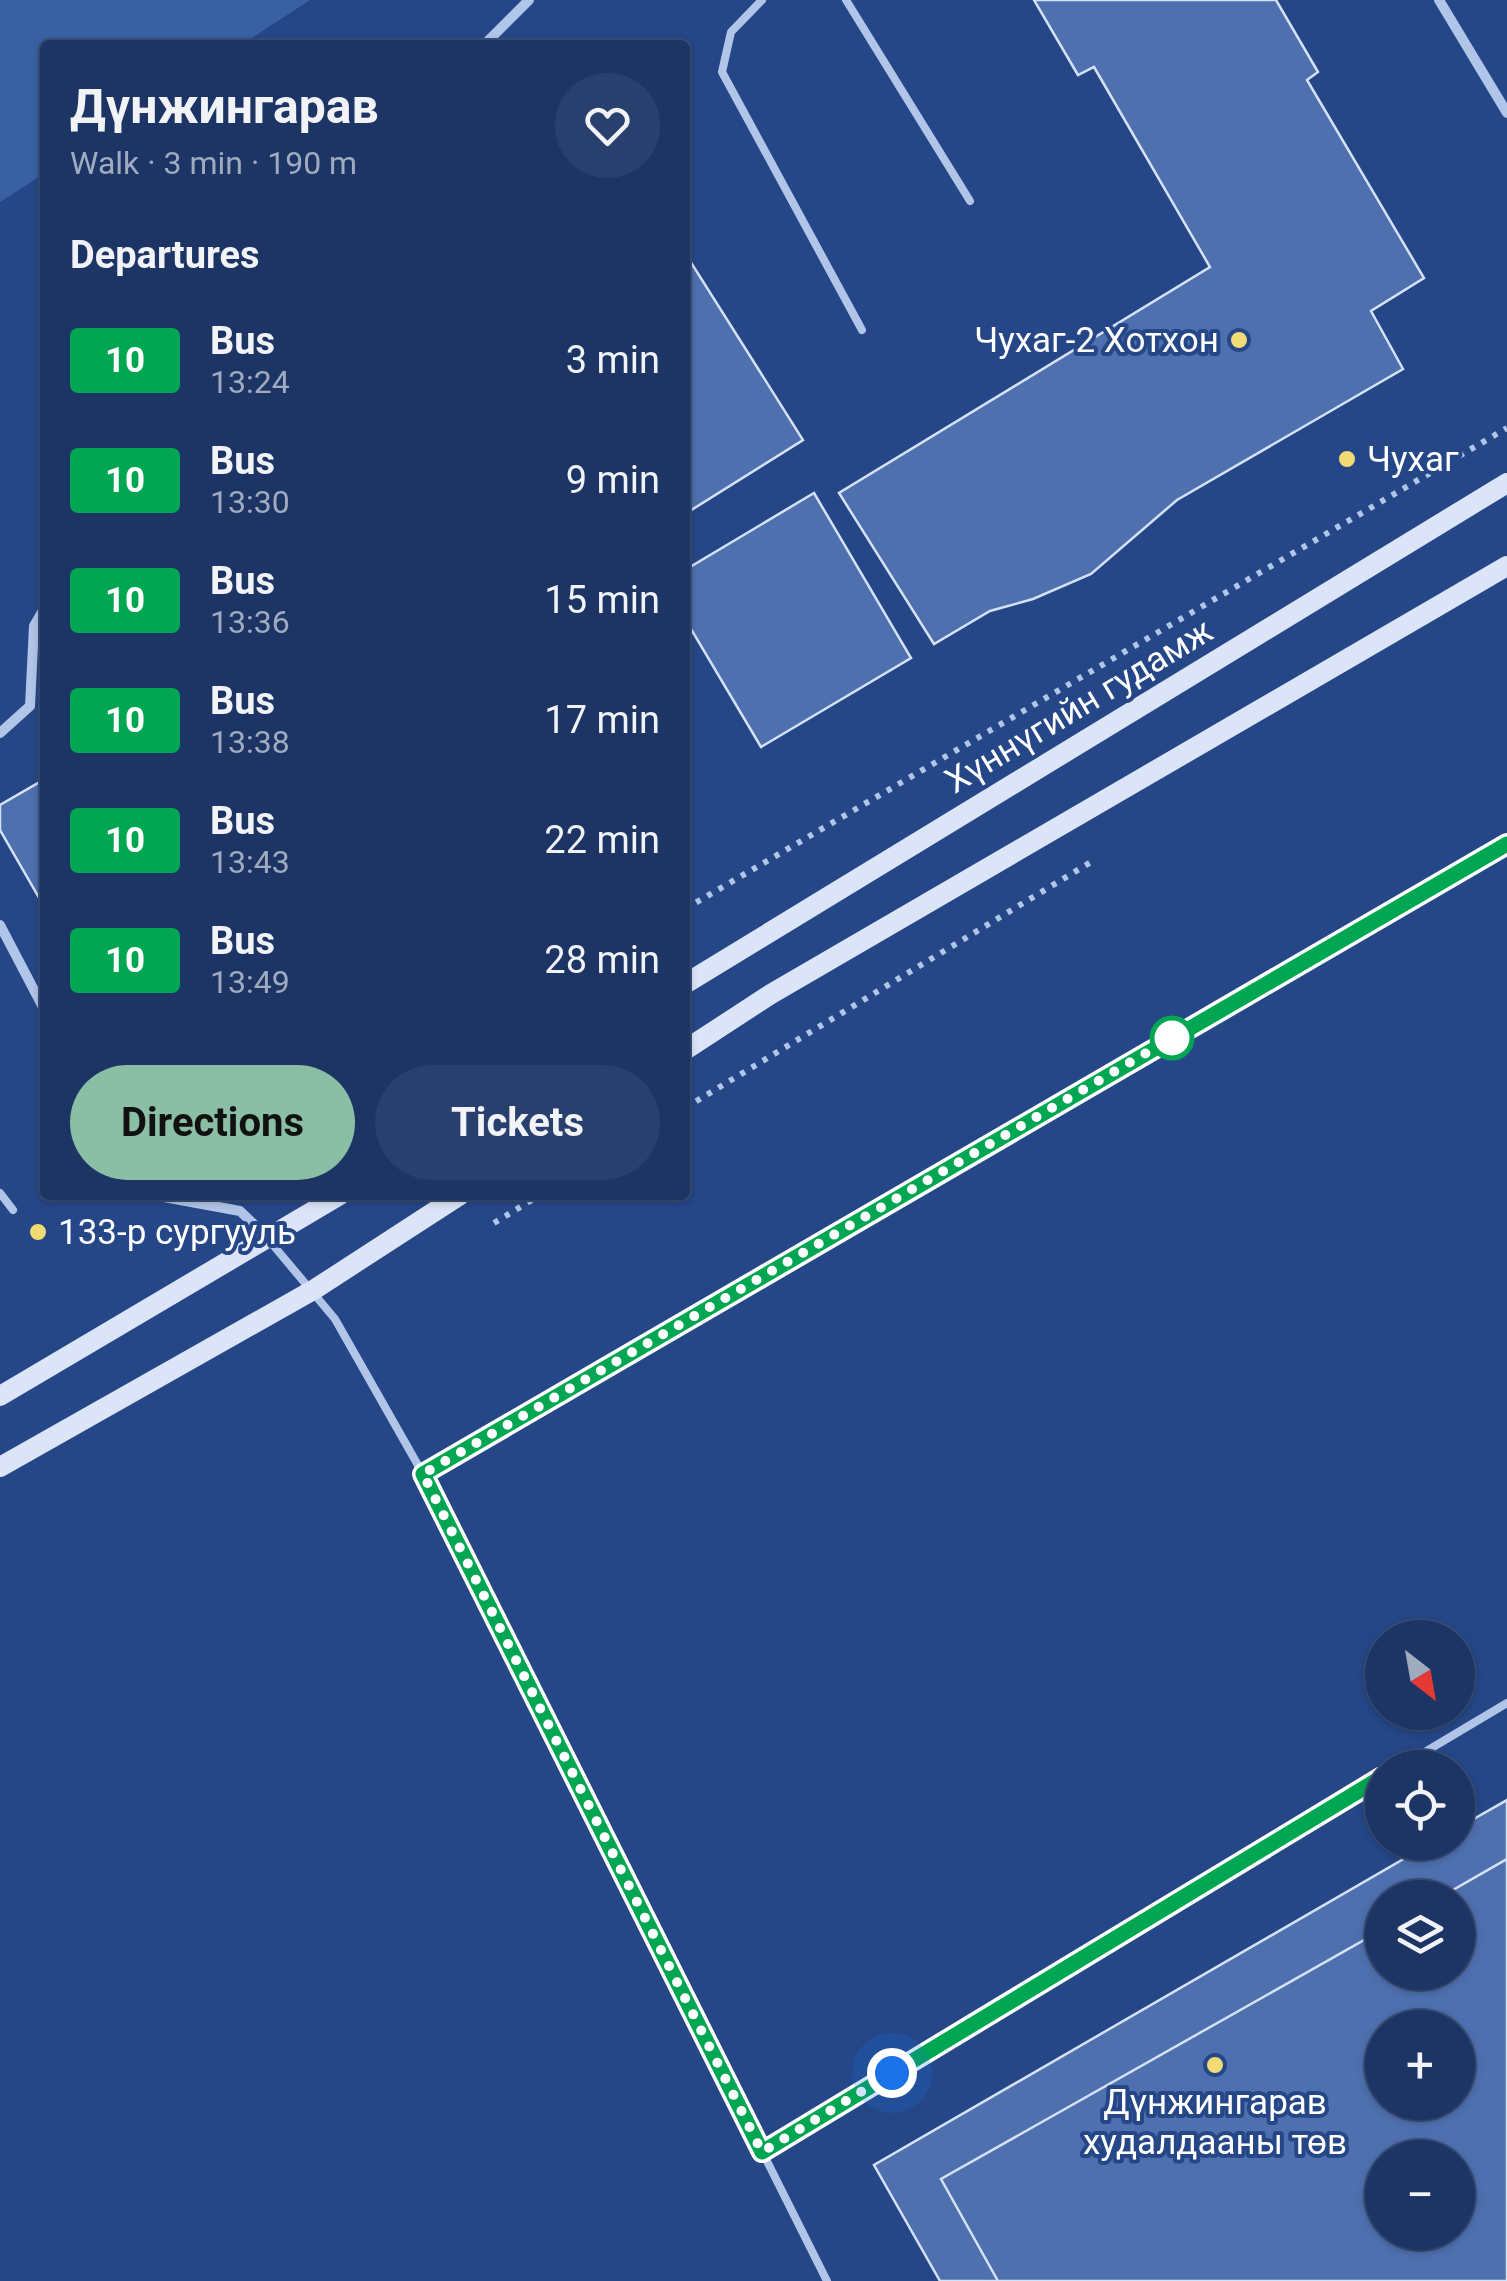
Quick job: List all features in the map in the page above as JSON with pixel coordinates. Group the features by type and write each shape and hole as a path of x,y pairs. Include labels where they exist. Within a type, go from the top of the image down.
{"main road":[{"name":"Хүннүгийн гудамж","path":"690,981 1507,482"},
{"path":"690,1047 771,994 1507,566"},
{"path":"0,1396 332,1200"},
{"path":"0,1467 315,1289 452,1200"}],"street":[{"path":"489,40 529,0"},
{"path":"1439,0 1507,114"},
{"path":"0,733 30,706 34,626 40,615"},
{"path":"0,926 40,1002"},
{"path":"180,1200 240,1211 268,1238"}],"lane":[{"path":"762,0 731,32 722,72 862,330"},
{"path":"846,0 970,201"},
{"path":"423,1474 1507,844"},
{"path":"0,1192 14,1210"},
{"path":"268,1238 315,1289 423,1474 826,2281"},
{"path":"1428,1750 1507,1703"},
{"path":"762,2152 1365,1787"}],"path":[{"path":"690,906 1507,428"}],"shaded area":[{"path":"0,0 310,0 249,40 40,40 40,176 0,202"}],"building":[{"name":"Чухаг-2 Хотхон","path":"1034,0 1276,0 1318,72 1307,80 1424,278 1371,311 1403,369 1177,500 1091,574 1033,599 990,611 934,644 839,493 1210,267 1094,67 1078,75"},
{"path":"690,261 803,440 690,511"},
{"path":"814,493 911,658 761,747 690,627 690,567"},
{"path":"40,782 40,899 0,830 0,805"},
{"name":"Дүнжингарав худалдааны төв","path":"1507,1800 1507,2281 940,2281 874,2165 1365,1881 1365,1990 1475,1990 1475,1880 1367,1880 1402,1860 1475,1860 1475,1818"},
{"name":"Дүнжингарав худалдааны төв","path":"1507,1859 1507,2281 998,2281 941,2179 1365,1940 1365,1990 1475,1990 1475,1880 1470,1880"}],"bus line":[{"name":"10","path":"1365,1787 762,2152 423,1474 1507,844"}],"place":[{"name":"Чухаг-2 Хотхон","path":"1239,340"},
{"name":"Чухаг","path":"1347,459"},
{"name":"133-р сургууль","path":"38,1232"},
{"name":"Дүнжингарав худалдааны төв","path":"1215,2065"}],"route":[{"path":"892,2073 762,2152 423,1474 1172,1038"}]}
